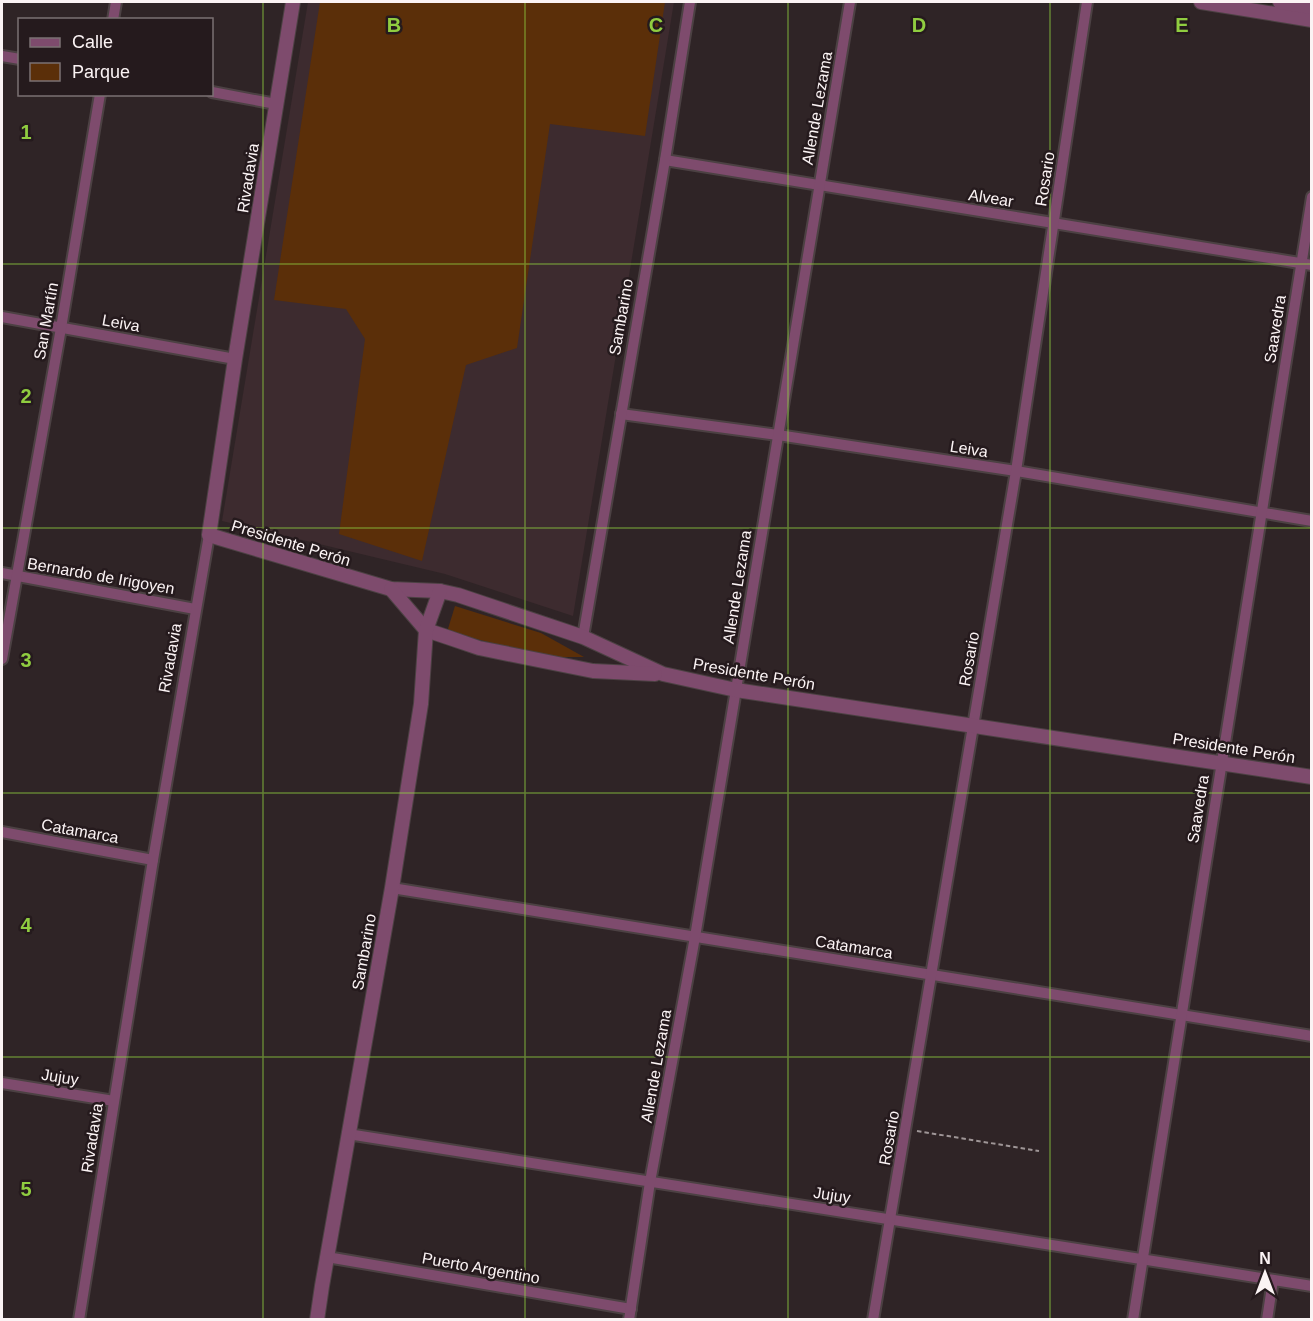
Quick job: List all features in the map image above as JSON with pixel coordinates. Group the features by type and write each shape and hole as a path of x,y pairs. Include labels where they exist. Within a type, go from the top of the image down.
{"street":[{"path":"113,18 116,2"},
{"name":"Rivadavia","path":"79,1320 153,860 209,535 293,2"},
{"name":"Sambarino","path":"583,637 690,2"},
{"name":"Allende Lezama","path":"630,1315 650,1182 695,938 850,2"},
{"name":"Rosario","path":"873,1320 1016,471 1087,2"},
{"path":"1201,2 1311,20"},
{"path":"1280,2 1311,7"},
{"path":"2,56 18,59"},
{"path":"213,92 276,104"},
{"name":"San Martín","path":"2,658 61,328 99,96"},
{"name":"Alvear","path":"665,160 1306,264"},
{"name":"Saavedra","path":"1133,1320 1261,513 1306,264 1311,197"},
{"name":"Leiva","path":"2,318 235,359"},
{"name":"Leiva","path":"621,414 1016,471 1311,521"},
{"name":"Presidente Perón","path":"209,535 390,589 458,594 583,637 663,674 736,690 1311,777"},
{"name":"Bernardo de Irigoyen","path":"2,573 195,609"},
{"path":"390,589 426,630 479,648 593,671 663,674"},
{"name":"Sambarino","path":"317,1320 392,888 421,704 426,630 440,591"},
{"name":"Catamarca","path":"2,832 153,860"},
{"name":"Catamarca","path":"392,888 1311,1036"},
{"name":"Jujuy","path":"2,1083 114,1101"},
{"name":"Jujuy","path":"348,1134 1311,1286"},
{"name":"Puerto Argentino","path":"327,1257 630,1315"},
{"path":"1267,1320 1273,1280"}],"path":[{"path":"905,1129 1040,1152"}],"shaded area":[{"path":"308,2 674,2 573,616 445,574 222,521"}],"green space":[{"path":"320,2 665,2 645,136 550,124 517,348 466,365 422,561 339,534 365,339 346,309 274,300"},
{"path":"455,606 541,633 584,657 550,657 447,632"}]}
